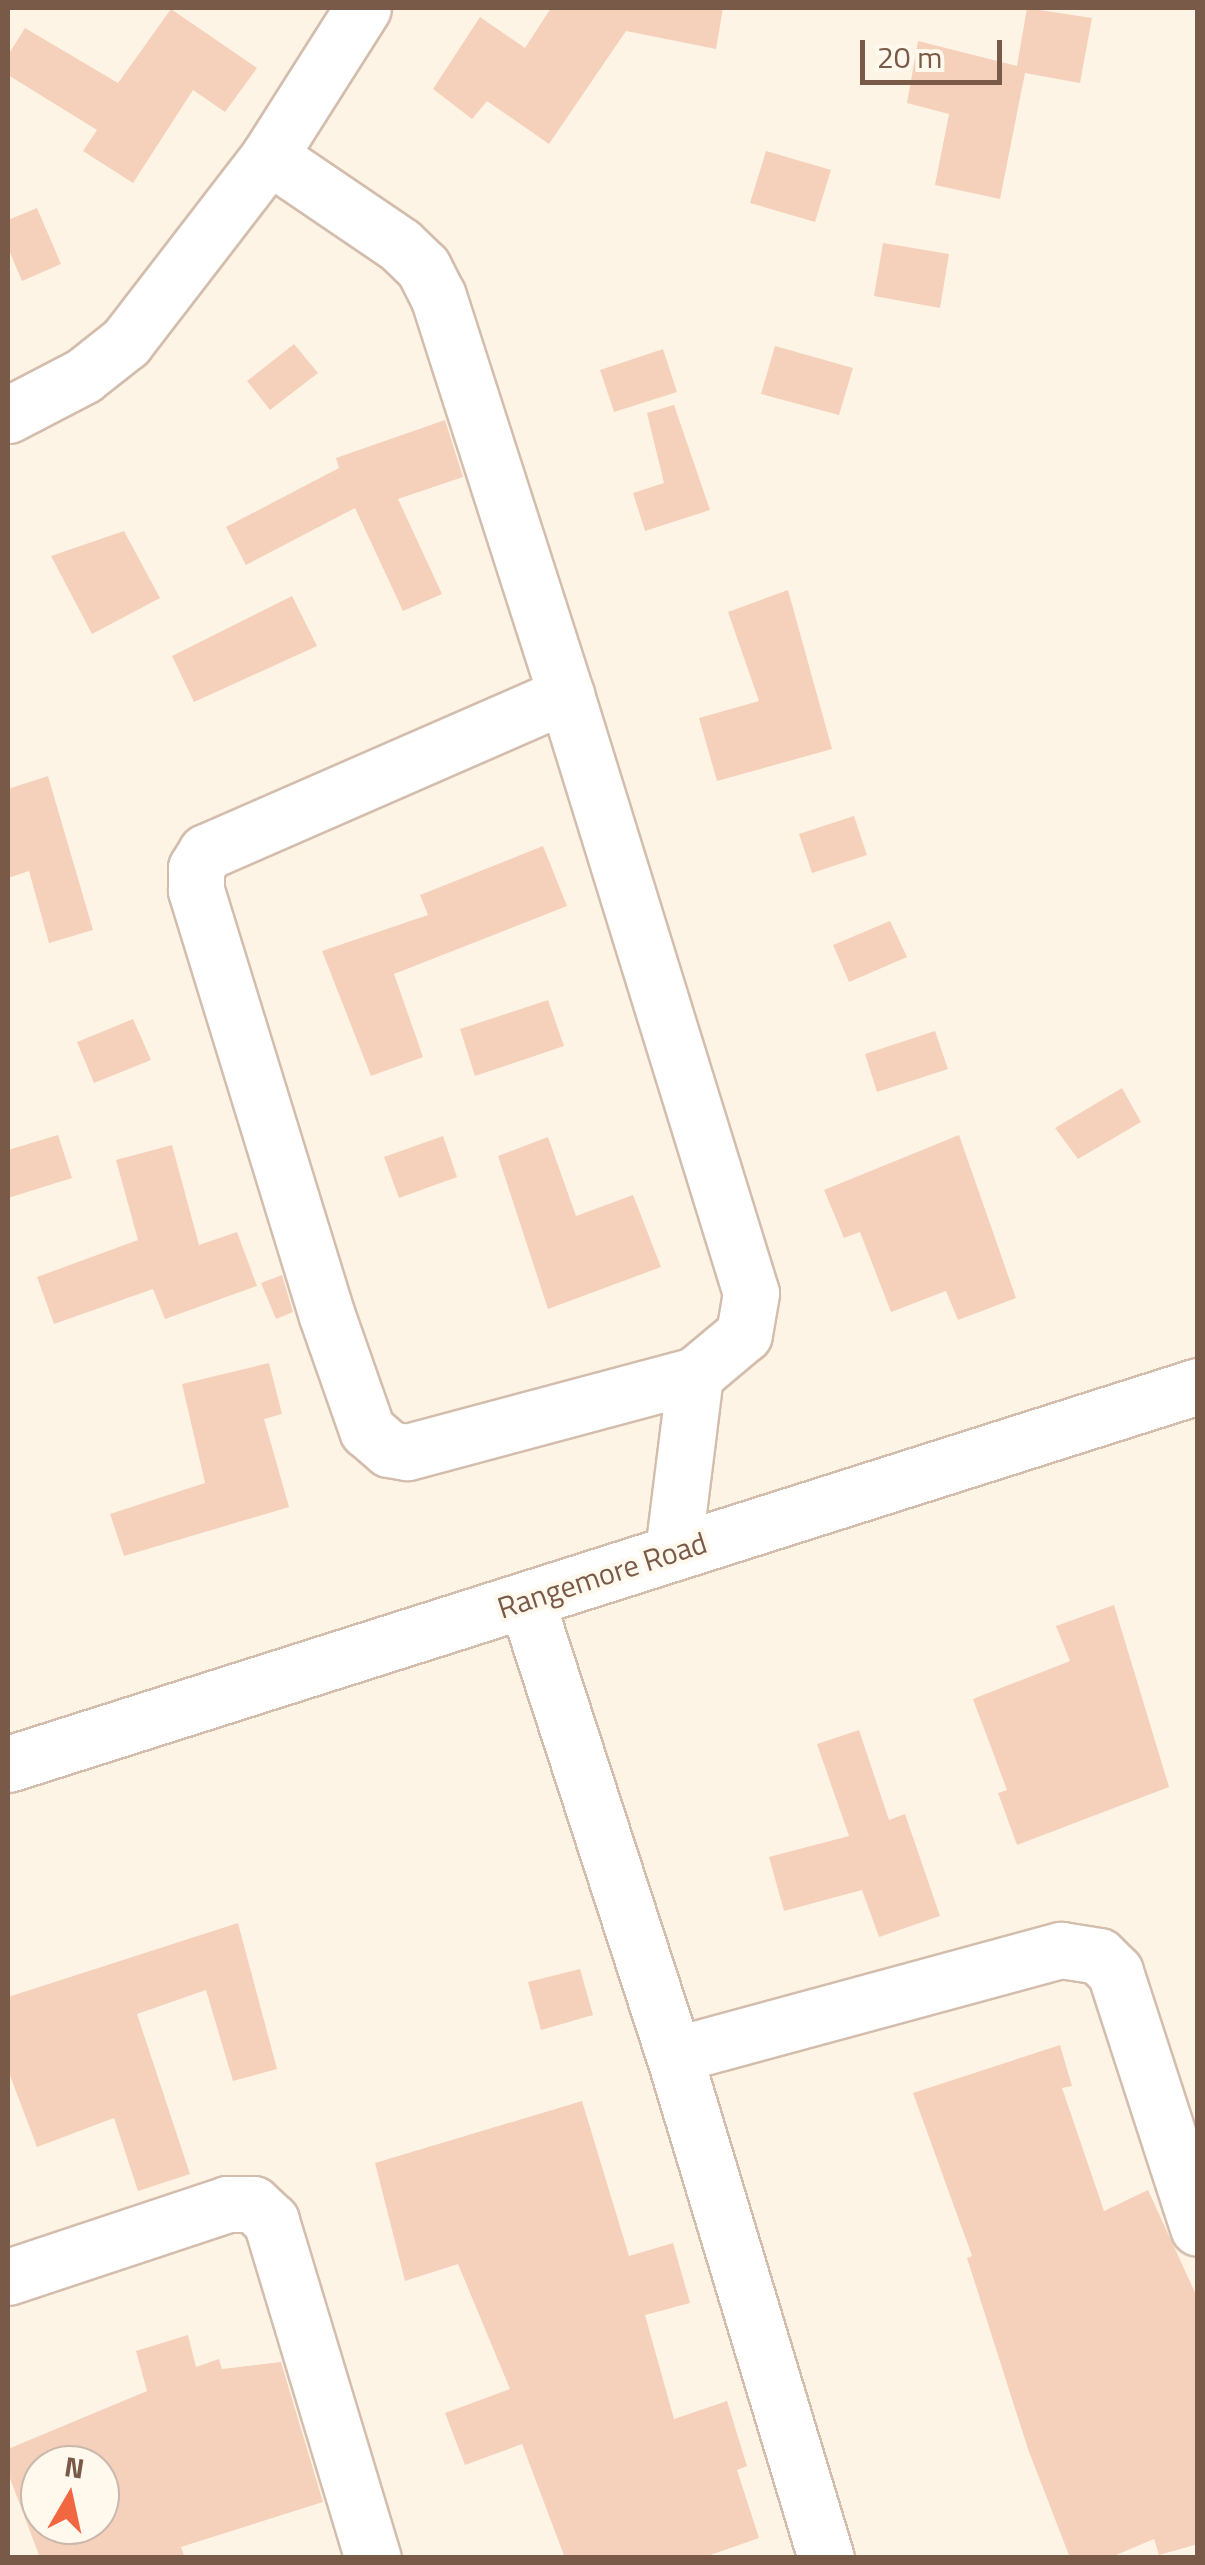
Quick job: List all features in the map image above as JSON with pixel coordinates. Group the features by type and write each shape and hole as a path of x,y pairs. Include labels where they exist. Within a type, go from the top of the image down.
{"street":[{"path":"8,415 83,376 126,342 269,156 364,8"},
{"path":"269,156 424,266 566,696 751,1293 744,1334 695,1375 407,1452 377,1444 327,1316 196,890 206,852 566,696"},
{"path":"673,1552 695,1375"},
{"name":"Rangemore Road","path":"8,1764 1198,1386"},
{"path":"526,1600 674,2055 826,2558"},
{"path":"674,2055 1061,1950 1099,1956 1115,1972 1198,2228"},
{"path":"8,2278 226,2204 253,2204 272,2221 373,2558"}],"building":[{"path":"551,8 723,8 716,49 626,31 549,144 487,101 472,119 433,89 480,17 525,48"},
{"path":"1027,8 1092,18 1080,83 1025,73 1000,199 935,185 949,114 907,103 918,41 1017,66"},
{"path":"171,9 257,68 225,112 193,90 133,183 83,151 97,130 8,75 8,55 25,28 118,83"},
{"path":"766,151 831,170 815,222 750,203"},
{"path":"37,208 61,264 22,281 8,248 8,220"},
{"path":"883,243 949,254 940,308 874,296"},
{"path":"294,344 318,373 270,410 247,381"},
{"path":"775,346 853,368 839,415 761,394"},
{"path":"663,349 677,392 614,412 600,370"},
{"path":"674,405 710,510 645,531 633,493 664,483 647,413"},
{"path":"445,420 463,477 398,499 442,594 403,611 355,508 246,565 226,527 339,468 336,458"},
{"path":"124,531 160,598 92,634 51,556"},
{"path":"788,590 832,749 717,781 699,718 759,701 728,612"},
{"path":"292,596 317,646 194,702 172,656"},
{"path":"48,776 93,930 49,943 29,871 8,878 8,789"},
{"path":"854,816 867,855 812,873 799,834"},
{"path":"543,846 567,906 394,974 423,1057 371,1076 322,951 428,915 420,895"},
{"path":"890,921 907,957 849,982 833,945"},
{"path":"548,1000 564,1046 475,1076 460,1029"},
{"path":"133,1019 151,1060 94,1083 77,1042"},
{"path":"935,1031 948,1069 877,1092 865,1054"},
{"path":"1122,1088 1141,1122 1078,1159 1055,1128"},
{"path":"58,1135 72,1178 8,1198 8,1150"},
{"path":"959,1135 1016,1298 958,1320 946,1291 891,1312 860,1232 844,1238 824,1190"},
{"path":"443,1136 457,1177 399,1198 384,1157"},
{"path":"548,1137 576,1216 633,1195 661,1267 548,1309 498,1156"},
{"path":"172,1145 199,1245 237,1232 257,1286 165,1319 153,1289 54,1324 37,1277 138,1240 116,1160"},
{"path":"282,1275 293,1312 276,1319 261,1283"},
{"path":"269,1363 282,1414 264,1419 289,1507 124,1556 110,1514 205,1483 182,1384"},
{"path":"1114,1605 1169,1787 1017,1845 998,1793 1007,1790 973,1699 1070,1661 1056,1626"},
{"path":"859,1730 889,1820 905,1814 940,1916 879,1937 862,1890 784,1911 769,1857 849,1836 817,1744"},
{"path":"238,1923 277,2069 233,2081 206,1990 137,2014 190,2174 138,2191 114,2118 37,2147 8,2070 8,1997"},
{"path":"580,1969 593,2015 541,2030 528,1982"},
{"path":"1060,2045 1072,2086 1062,2088 1104,2211 1148,2190 1198,2299 1198,2544 1159,2555 1154,2539 1109,2558 1070,2558 1028,2449 967,2258 972,2256 913,2093"},
{"path":"582,2101 629,2256 673,2243 690,2303 645,2315 674,2419 727,2401 747,2466 737,2470 759,2538 702,2558 565,2558 522,2444 465,2465 445,2413 510,2389 458,2264 405,2281 375,2163"},
{"path":"188,2335 196,2367 219,2359 222,2369 281,2362 323,2502 181,2547 185,2558 40,2558 35,2545 120,2545 120,2445 20,2445 20,2505 8,2473 8,2449 147,2391 136,2351"}]}
